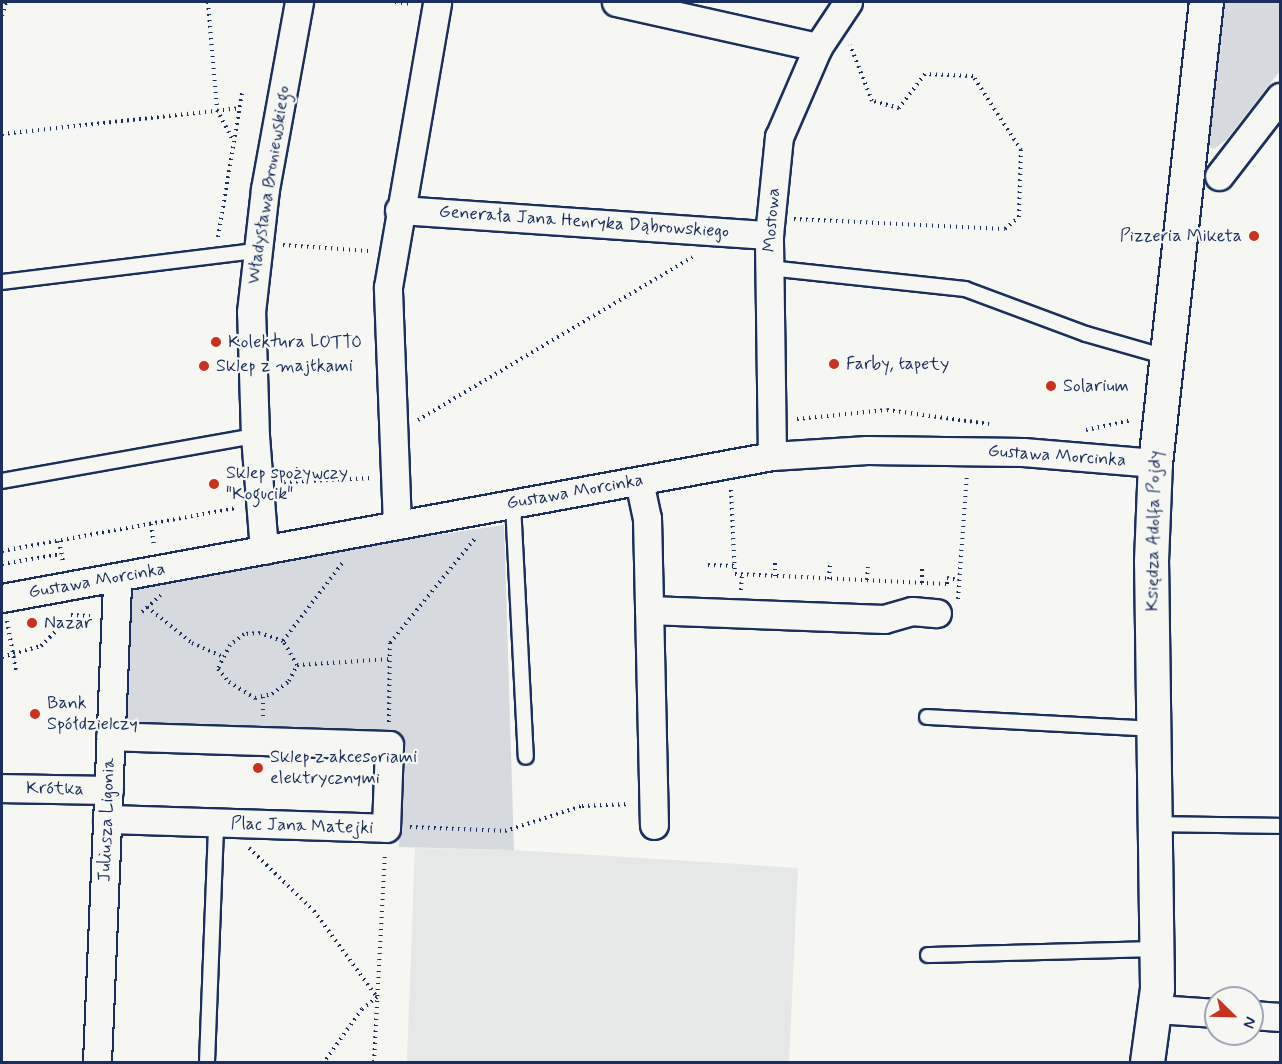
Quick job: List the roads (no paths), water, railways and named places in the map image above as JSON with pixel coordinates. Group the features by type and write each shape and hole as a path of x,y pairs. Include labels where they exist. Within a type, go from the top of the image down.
{"street":[{"name":"Władysława Broniewskiego","path":"264,550 255,436 251,312 265,248 299,2"},
{"path":"397,525 388,287 399,210 437,2"},
{"path":"616,2 818,47"},
{"name":"Mostowa","path":"772,456 769,268 777,227 779,137 818,47 848,2"},
{"name":"Księdza Adolfa Pojdy","path":"1147,1062 1156,1009 1158,949 1151,561 1155,464 1206,2"},
{"path":"1219,176 1281,97"},
{"name":"Generała Jana Henryka Dąbrowskiego","path":"399,210 734,232 777,227"},
{"name":"Gustawa Morcinka","path":"2,598 772,456 867,450 1023,452 1155,464"},
{"path":"639,481 647,519 654,814"},
{"name":"Juliusza Ligonia","path":"97,1062 117,577"},
{"path":"649,610 884,619 912,611 947,611"},
{"name":"Plac Jana Matejki","path":"107,819 386,828 389,745 111,736"},
{"name":"Krótka","path":"2,788 109,790"},
{"path":"1156,1009 1204,1012"},
{"path":"1264,1016 1281,1017"}],"lane":[{"path":"2,282 265,248"},
{"path":"769,268 965,289 1086,334 1166,357"},
{"path":"2,481 255,436"},
{"path":"513,504 526,757"},
{"path":"927,717 1154,729"},
{"path":"207,1062 220,823"},
{"path":"1156,824 1281,826"},
{"path":"928,955 1158,949"}],"place":[{"name":"Pizzeria Miketa","path":"1254,236"},
{"name":"Kolektura LOTTO","path":"216,342"},
{"name":"Farby, tapety","path":"834,364"},
{"name":"Sklep z majtkami","path":"204,366"},
{"name":"Solarium","path":"1051,386"},
{"name":"Sklep spożywczy \"Kogucik\"","path":"214,484"},
{"name":"Nazar","path":"32,623"},
{"name":"Bank Spółdzielczy","path":"35,714"},
{"name":"Sklep z akcesoriami elektrycznymi","path":"258,768"}]}
